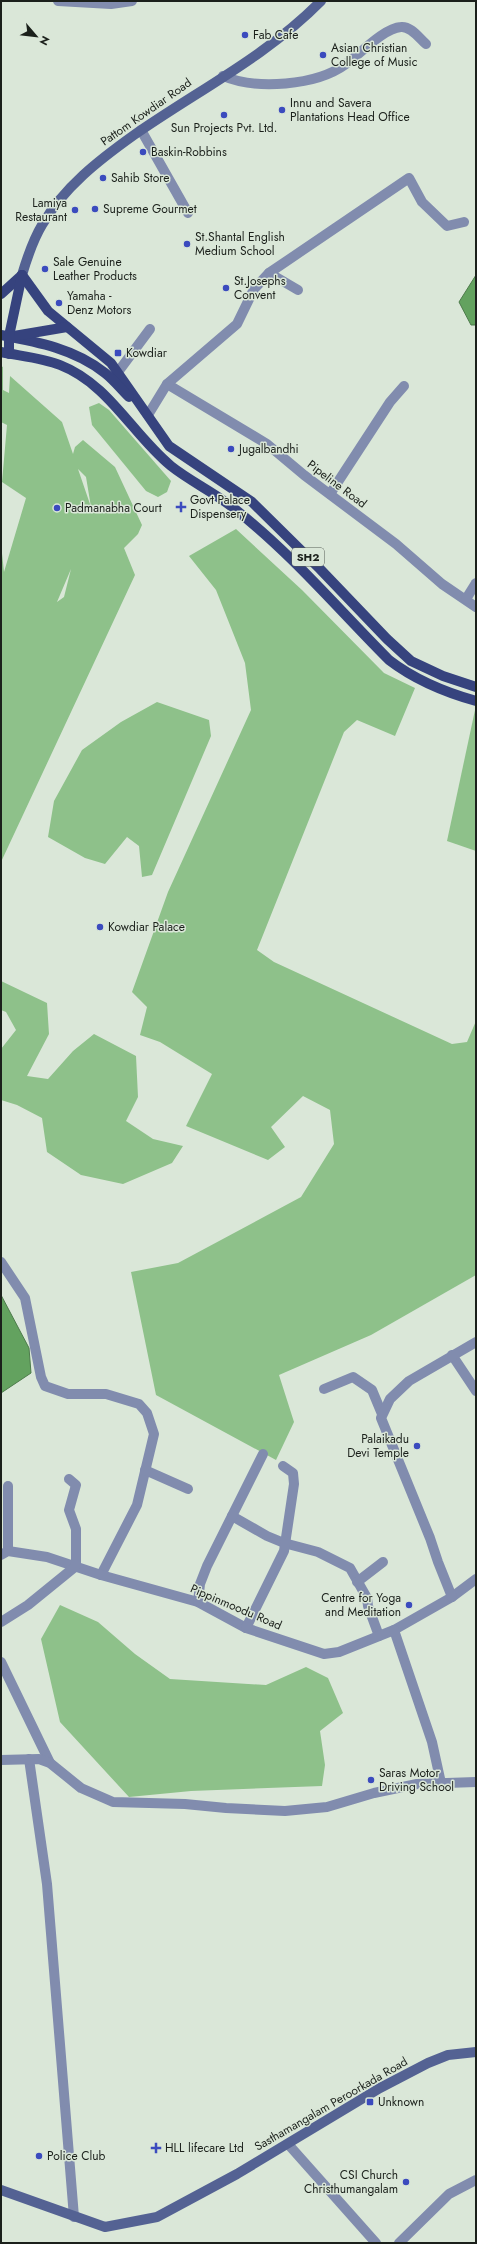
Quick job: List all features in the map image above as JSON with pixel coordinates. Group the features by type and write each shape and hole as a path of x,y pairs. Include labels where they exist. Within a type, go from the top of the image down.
{"main road":[{"path":"1,294 22,276"},
{"path":"22,276 38,299 67,327 101,353 118,372 148,415"},
{"path":"22,276 5,336 5,353 60,365 89,381 110,400 153,451 172,467 236,509 274,543 389,660 408,675 431,686 476,701"},
{"path":"5,336 67,327"},
{"name":"SH2","path":"5,336 61,348 85,360 105,373 148,415 169,446 252,502 387,639 411,661 443,676 476,687"}],"street":[{"path":"58,1 111,4 132,1"},
{"name":"Pattom Kowdiar Road","path":"22,276 26,260 41,226 66,192 108,154 141,130 280,38 321,1"},
{"path":"223,76 237,82 277,86 317,77 344,65 383,35 402,27 410,29 426,44"},
{"path":"141,130 188,213"},
{"path":"148,415 167,384 233,329 254,289 269,273 409,178 422,202 447,226 464,222"},
{"path":"269,273 298,290"},
{"path":"118,372 150,329"},
{"name":"Pipeline Road","path":"167,384 267,444 304,475 396,544 442,584 476,607"},
{"path":"330,494 390,402 404,386"},
{"path":"466,599 476,582"},
{"path":"1,1262 26,1298 41,1377 45,1386 68,1394 106,1394 139,1404 147,1413 154,1434 137,1505 101,1575"},
{"path":"452,1597 430,1538 381,1418 390,1399 409,1381 476,1342"},
{"path":"452,1355 476,1392"},
{"path":"324,1389 353,1377 372,1390 382,1414"},
{"path":"198,1602 200,1584 262,1454"},
{"path":"246,1628 286,1543 294,1484 293,1473 283,1466"},
{"path":"145,1470 188,1490"},
{"path":"1,1622 28,1604 76,1566 76,1529 69,1510 76,1485 69,1479"},
{"path":"4,1553 8,1486"},
{"path":"232,1516 286,1543 318,1552 350,1568 367,1598 368,1606 379,1636"},
{"name":"Pippinmoodu Road","path":"4,1553 47,1557 101,1575 198,1602 246,1628 298,1647 324,1654 340,1652 394,1630 452,1597 476,1580"},
{"path":"357,1582 383,1562"},
{"path":"394,1630 432,1742 441,1783"},
{"path":"1,1662 50,1763"},
{"path":"29,1759 47,1884 74,2217"},
{"path":"1,1760 39,1759 50,1763 81,1788 113,1802 186,1804 285,1811 327,1807 374,1793 417,1784 476,1782"},
{"name":"Sasthamangalam Peroorkada Road","path":"1,2190 105,2227 157,2217 288,2144 380,2088 428,2063 448,2055 476,2052"},
{"path":"288,2144 376,2243"},
{"path":"398,2243 449,2194 476,2180"}],"shaded area":[{"path":"476,275 476,325 471,325 459,302"},
{"path":"1,366 3,367 3,390 9,393 10,376 62,422 73,454 75,447 83,440 115,467 142,525 138,534 124,548 135,575 1,862 1,544 4,572 26,498 2,482 7,425 1,422","holes":["78,469 86,477 91,507","71,569 64,597 57,602"]},
{"path":"99,403 109,410 171,481 167,492 158,497 146,491 92,425 89,407"},
{"path":"236,529 302,590 384,673 415,688 395,736 357,720 344,732 257,950 274,962 452,1044 467,1042 476,1021 476,1275 371,1335 279,1375 294,1422 276,1460 156,1395 131,1272 178,1263 301,1197 334,1144 330,1110 303,1096 271,1127 285,1147 268,1160 186,1126 212,1074 160,1042 140,1035 147,1007 132,992 168,892 251,710 245,663 216,590 189,556"},
{"path":"157,702 209,720 211,736 152,875 142,877 139,846 127,837 105,864 85,858 48,837 54,801 82,750 121,722"},
{"path":"476,710 476,851 447,841"},
{"path":"1,981 47,1003 49,1034 27,1076 48,1079 73,1051 94,1034 136,1056 138,1097 126,1121 153,1139 183,1146 172,1163 123,1184 81,1175 47,1152 42,1118 17,1105 1,1100 1,1049 16,1030 6,1012 1,1010"},
{"path":"1,1295 29,1348 31,1373 1,1393"},
{"path":"60,1605 98,1622 135,1654 170,1679 266,1685 306,1667 328,1678 343,1713 320,1731 325,1765 322,1786 191,1791 129,1797 60,1722 41,1639"}],"place":[{"name":"Fab Cafe","path":"245,35"},
{"name":"Asian Christian College of Music","path":"323,55"},
{"name":"Innu and Savera Plantations Head Office","path":"282,110"},
{"name":"Sun Projects Pvt. Ltd.","path":"224,115"},
{"name":"Baskin-Robbins","path":"143,152"},
{"name":"Sahib Store","path":"103,178"},
{"name":"Supreme Gourmet","path":"95,209"},
{"name":"Lamiya Restaurant","path":"75,210"},
{"name":"St.Shantal English Medium School","path":"187,244"},
{"name":"Sale Genuine Leather Products","path":"45,269"},
{"name":"St.Josephs Convent","path":"226,288"},
{"name":"Yamaha - Denz Motors","path":"59,303"},
{"name":"Kowdiar","path":"118,353"},
{"name":"Jugalbandhi","path":"231,449"},
{"name":"Govt Palace Dispensery","path":"181,507"},
{"name":"Padmanabha Court","path":"57,508"},
{"name":"Kowdiar Palace","path":"100,927"},
{"name":"Palaikadu Devi Temple","path":"417,1446"},
{"name":"Centre for Yoga and Meditation","path":"409,1605"},
{"name":"Saras Motor Driving School","path":"371,1780"},
{"name":"Unknown","path":"370,2102"},
{"name":"HLL lifecare Ltd","path":"156,2148"},
{"name":"Police Club","path":"39,2156"},
{"name":"CSI Church Christhumangalam","path":"406,2182"}]}
